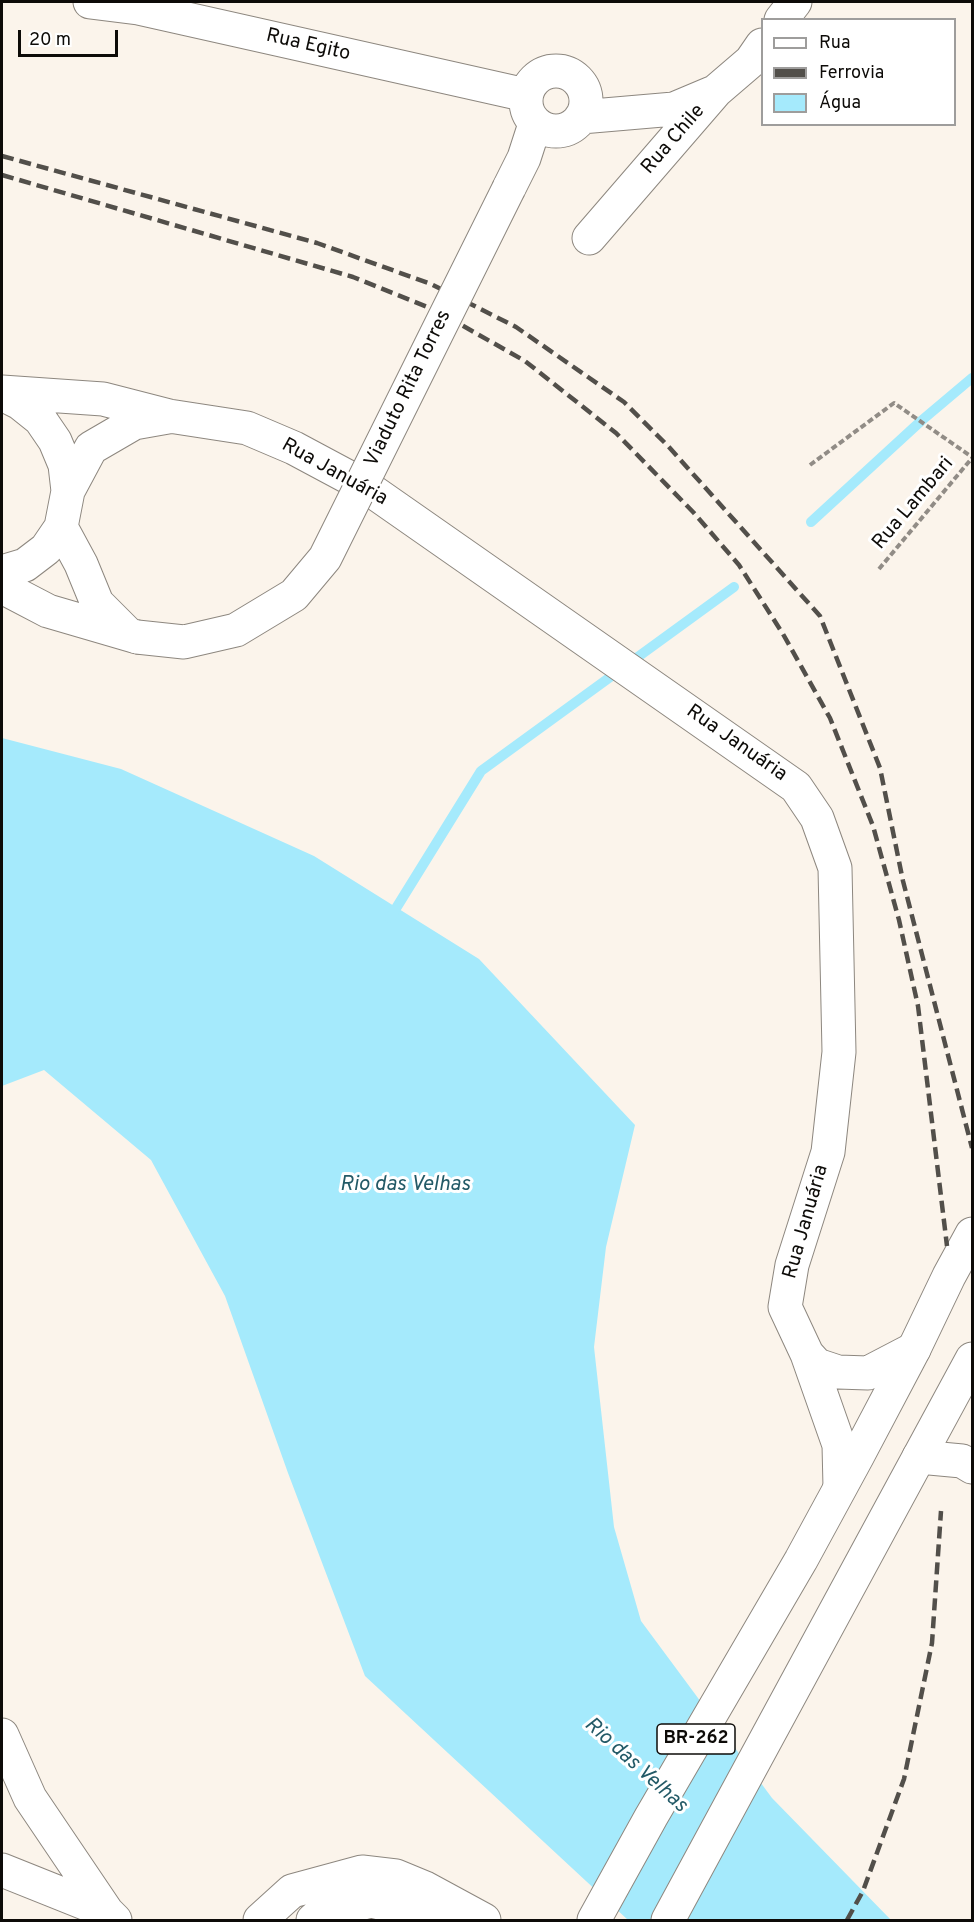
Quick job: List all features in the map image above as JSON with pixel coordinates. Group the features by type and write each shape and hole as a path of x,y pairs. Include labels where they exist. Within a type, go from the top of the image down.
{"street":[{"name":"Rua Egito","path":"90,2 138,8 550,117 674,109 716,92"},
{"path":"783,18 795,2"},
{"name":"Rua Chile","path":"589,238 716,92 751,61 761,46"},
{"path":"580,84 585,94 586,105 550,117 531,85 539,76 549,72 561,72 632,113"},
{"name":"Viaduto Rita Torres","path":"2,587 48,611 133,636 184,642 236,630 294,595 325,558 524,158 550,117"},
{"path":"2,393 20,403 40,419 55,441 65,465 68,491 61,527 46,549 25,565 2,572"},
{"name":"Rua Januária","path":"2,393 103,399 170,416 247,428 294,448 365,486 796,786 817,818 835,868 839,1052 828,1152 792,1265 785,1307 807,1354 838,1445 840,1487"},
{"name":"Rua Januária","path":"68,491 91,448 134,423 170,416"},
{"path":"61,527 81,564 97,603 133,636"},
{"name":"BR-262","path":"594,1920 651,1817 801,1560 914,1349 972,1234"},
{"path":"807,1354 817,1365 838,1372 868,1373 914,1349"},
{"name":"BR-262","path":"668,1920 972,1359"},
{"path":"919,1457 962,1461 972,1467"},
{"path":"2,1735 30,1798 111,1916"},
{"path":"2,1870 111,1916"},
{"path":"260,1920 292,1891 362,1872 396,1876 425,1888 484,1920"},
{"path":"313,1920 320,1914 372,1901 445,1920"}],"path":[{"path":"810,465 894,403 972,458"},
{"name":"Rua Lambari","path":"879,569 972,458"}],"water":[{"name":"Rio das Velhas","path":"2,738 121,769 314,856 479,959 635,1125 606,1247 594,1347 614,1527 641,1621 772,1798 891,1920 628,1920 365,1676 288,1473 225,1296 151,1160 44,1070 2,1086"}],"waterway":[{"path":"811,522 921,421 972,378"},
{"path":"390,918 481,771 734,587"}],"railway":[{"path":"2,156 317,243 431,284 516,327 624,402 668,446 820,616 880,768 903,881 972,1148"},
{"path":"2,175 353,277 435,310 525,361 616,433 694,513 739,565 783,634 830,718 873,826 899,920 918,1006 947,1246"},
{"path":"847,1920 863,1891 904,1779 932,1643 941,1511"}]}
